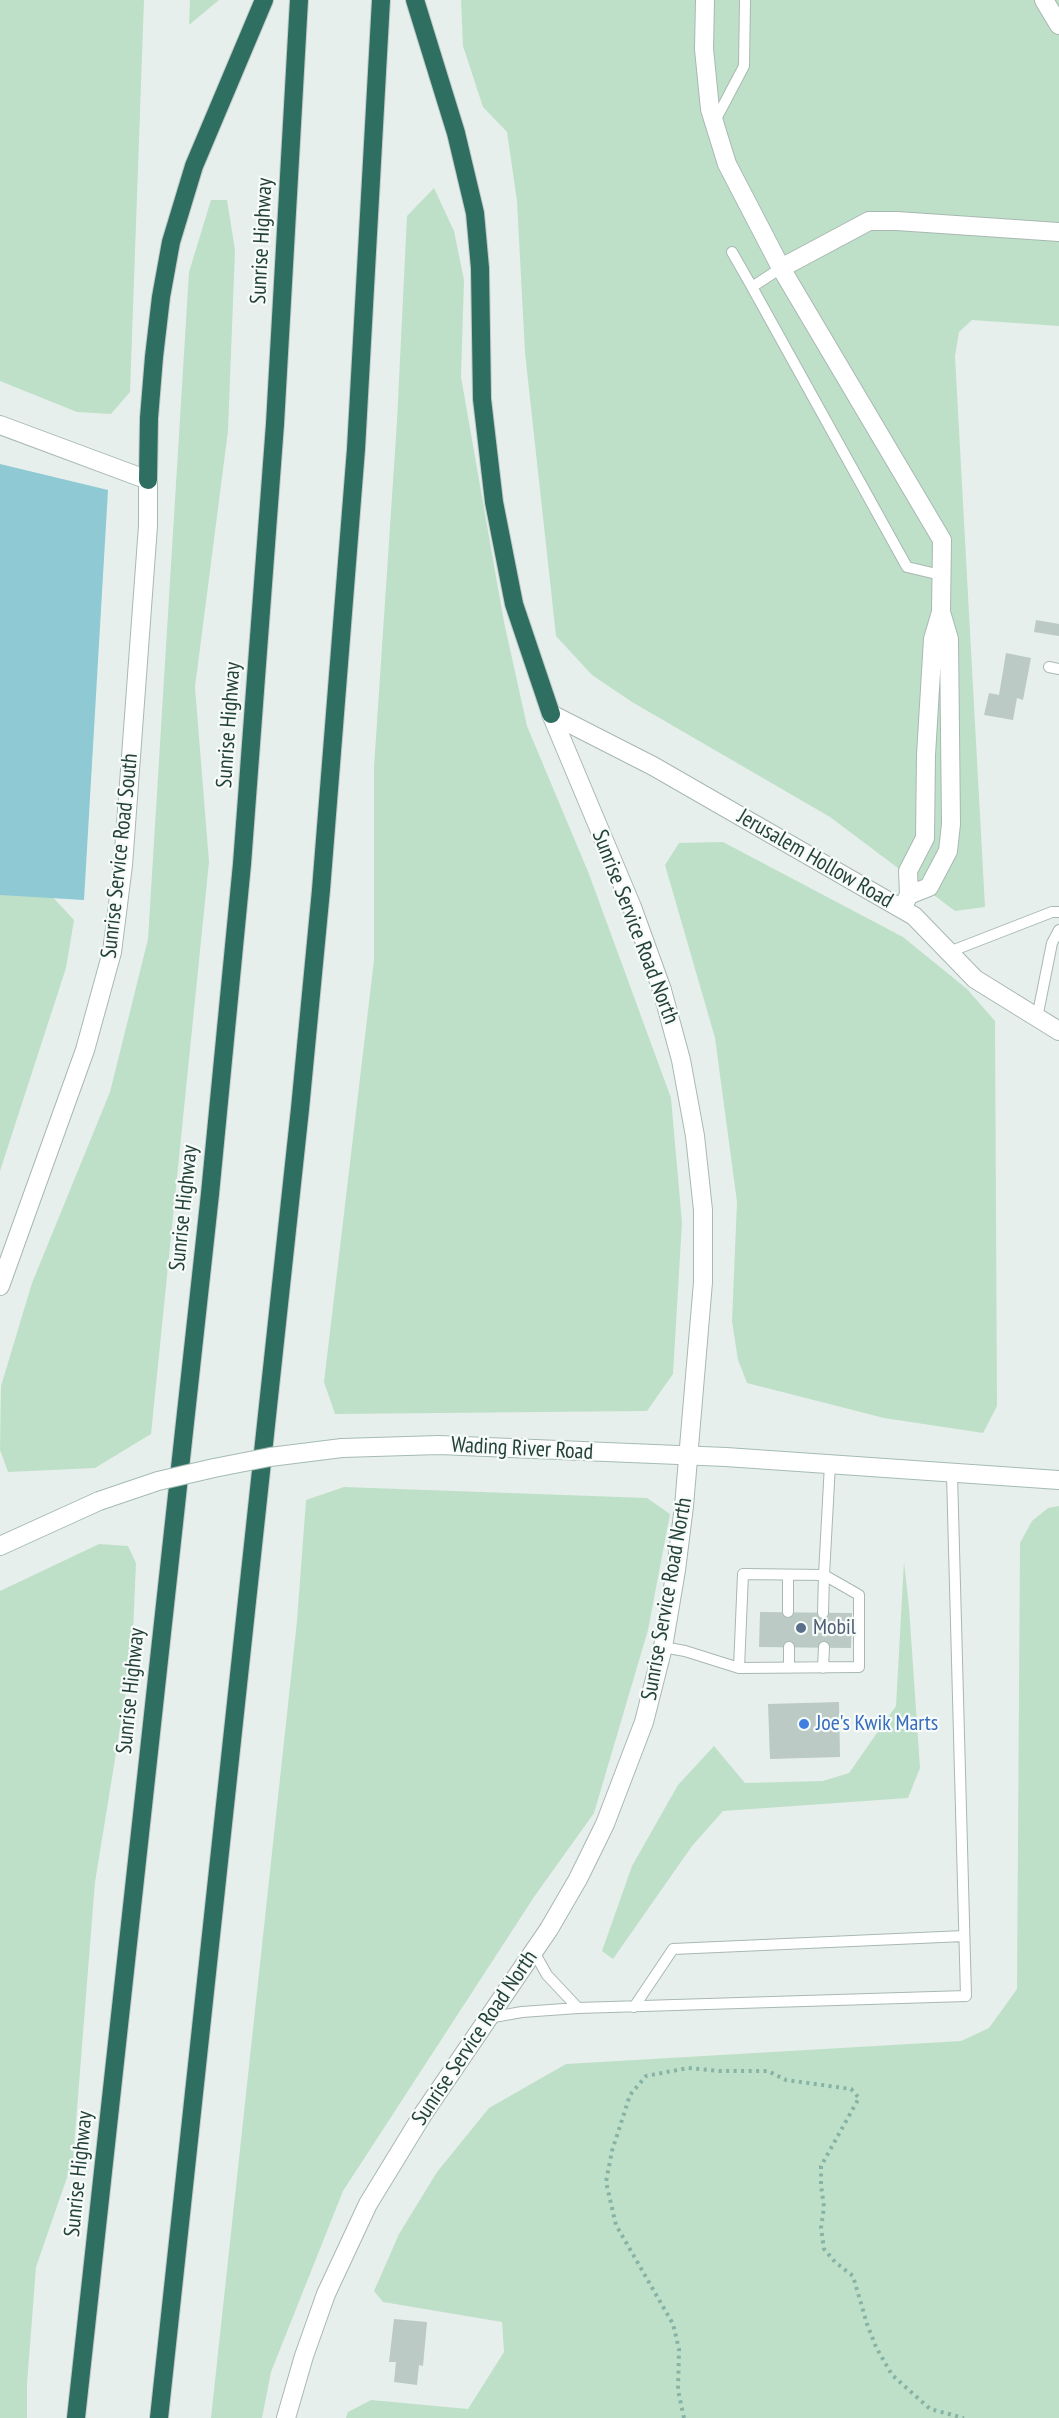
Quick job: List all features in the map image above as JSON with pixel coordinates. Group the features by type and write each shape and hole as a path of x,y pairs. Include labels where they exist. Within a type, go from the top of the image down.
{"highway":[{"path":"148,480 149,418 154,357 160,297 171,242 194,166 264,0"},
{"name":"Sunrise Highway","path":"76,2418 208,1206 237,918 275,424 299,0"},
{"path":"159,2418 299,1121 356,449 381,0"},
{"path":"415,0 456,133 475,213 480,268 482,399 494,502 514,604 551,714"}],"street":[{"path":"705,0 704,49 710,109 727,164 781,268 942,540 941,612 933,639 926,755 926,838 908,870 905,902"},
{"path":"1044,0 1059,25"},
{"path":"781,268 868,221 1059,232"},
{"path":"0,425 148,480"},
{"name":"Sunrise Service Road South","path":"0,1286 85,1050 112,952 123,865 143,603 148,526 148,480"},
{"path":"905,902 929,887 948,851 951,824 949,639 941,612"},
{"name":"Jerusalem Hollow Road","path":"551,714 653,765 905,902 914,916 975,979 1059,1031"},
{"name":"Sunrise Service Road North","path":"286,2418 314,2326 350,2239 402,2146 534,1952 578,1879 618,1792 644,1722 663,1647 679,1547 701,1317 703,1244 700,1173 688,1093 674,1029 649,951 551,714"},
{"path":"926,755 951,756"},
{"name":"Wading River Road","path":"0,1546 99,1501 158,1481 270,1457 342,1448 439,1445 688,1456 1059,1480"}],"lane":[{"path":"714,123 744,66 745,0"},
{"path":"732,252 907,567 942,575"},
{"path":"752,287 781,268"},
{"path":"949,952 1052,912 1059,912"},
{"path":"1037,1018 1052,943 1059,930"},
{"path":"824,1613 830,1464"},
{"path":"488,2018 522,2012 578,2008 966,1996 952,1474"},
{"path":"663,1647 685,1651 739,1668 859,1668 859,1595 824,1575 743,1574 739,1668"},
{"path":"788,1575 788,1612"},
{"path":"789,1647 789,1668"},
{"path":"823,1668 824,1647"},
{"path":"634,2007 673,1949 964,1936"},
{"path":"534,1952 547,1975 578,2008"}],"path":[{"path":"684,2418 678,2390 679,2349 673,2324 616,2224 606,2182 612,2151 630,2095 646,2076 688,2068 768,2072 786,2080 851,2089 859,2098 821,2166 824,2207 821,2228 824,2249 835,2262 853,2276 876,2347 892,2375 930,2409 964,2418"}],"green space":[{"path":"0,0 144,0 130,392 111,414 77,412 0,381"},
{"path":"190,0 219,0 189,25"},
{"path":"461,0 1059,0 1059,326 972,320 959,332 955,356 985,907 955,911 830,817 632,702 592,675 556,636 525,353 517,201 507,132 483,107 463,46"},
{"path":"434,188 454,231 464,280 461,377 504,622 527,726 589,874 671,1098 682,1223 673,1374 647,1411 335,1414 324,1382 374,960 374,767 397,421 407,216"},
{"path":"211,200 227,200 235,250 228,431 195,687 209,862 151,1434 95,1468 8,1472 0,1450 1,1386 32,1283 110,1092 148,939 189,272"},
{"path":"723,842 903,937 967,989 995,1021 997,1406 983,1433 884,1418 747,1383 738,1360 732,1321 737,1202 715,1038 665,865 679,843"},
{"path":"0,860 34,877 74,920 66,968 0,1171"},
{"path":"344,1487 647,1498 670,1514 648,1630 594,1813 534,1897 343,2191 271,2372 262,2418 211,2418 297,1621 306,1500"},
{"path":"1059,1506 1059,2418 346,2418 348,2412 371,2400 468,2409 504,2352 502,2322 383,2302 374,2291 399,2234 437,2172 489,2108 566,2064 961,2041 989,2028 1017,1989 1020,1543 1032,1521 1048,1508"},
{"path":"99,1544 128,1546 136,1563 132,1655 95,1882 73,2160 36,2267 27,2384 27,2418 0,2418 0,1591"},
{"path":"904,1562 920,1768 908,1798 723,1811 692,1846 613,1959 602,1951 632,1866 678,1785 714,1746 745,1783 823,1781 849,1773 896,1706"}],"water":[{"path":"0,464 108,490 84,900 0,895"}],"building":[{"path":"1036,620 1059,624 1059,636 1034,632"},
{"path":"1006,653 1031,658 1023,700 1017,698 1013,720 984,715 989,693 999,695"},
{"path":"760,1612 852,1613 851,1648 759,1647"},
{"path":"839,1702 840,1757 770,1759 768,1704"},
{"path":"394,2319 427,2322 423,2366 419,2365 417,2385 394,2382 396,2362 389,2362"}],"place":[{"name":"Mobil","path":"801,1628"},
{"name":"Joe's Kwik Marts","path":"804,1724"}]}
